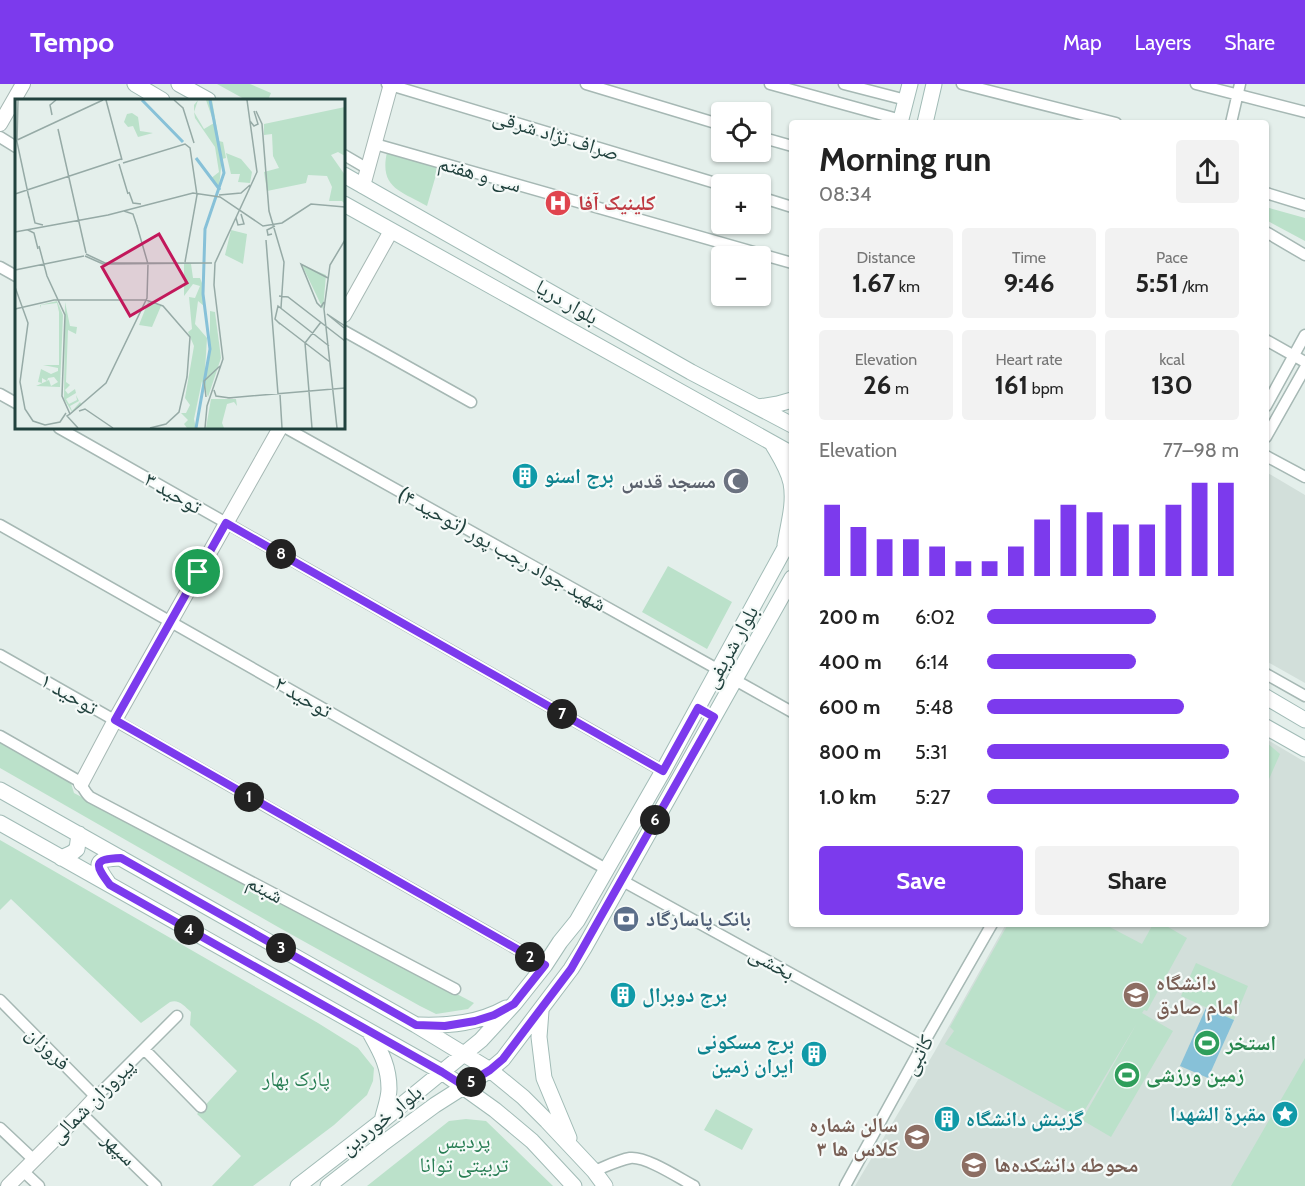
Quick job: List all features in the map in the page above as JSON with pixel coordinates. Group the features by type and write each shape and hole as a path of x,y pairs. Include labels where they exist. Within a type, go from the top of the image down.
{"main road":[{"path":"135,84 160,99"},
{"path":"179,84 202,99"},
{"path":"901,120 910,84"},
{"path":"926,120 934,84"},
{"name":"بلوار دریا","path":"345,176 593,317 789,423"},
{"name":"بلوار دریا","path":"345,205 789,452"},
{"path":"698,401 705,393 708,381"},
{"path":"759,407 789,401"},
{"path":"771,442 789,478"},
{"path":"784,549 789,520"},
{"name":"بلوار شریفی","path":"465,1054 514,1004 577,921 663,771 789,540"},
{"name":"بلوار شریفی","path":"490,1070 503,1059 571,969 789,583"},
{"path":"1269,700 1305,720"},
{"path":"698,708 714,717"},
{"path":"1269,729 1305,749"},
{"path":"0,790 416,1025 490,1070 523,1097 574,1149 605,1186"},
{"path":"0,823 442,1072 464,1086 532,1141 574,1186"},
{"path":"61,858 72,854 77,849 79,834"},
{"path":"110,885 98,867 99,862 103,859 121,858"},
{"path":"416,1025 445,1026 475,1021 494,1015 514,1004"},
{"path":"541,1010 539,1037 544,1078 574,1149"},
{"path":"369,1031 385,1059 389,1090 382,1121"},
{"name":"بلوار خوردین","path":"298,1186 465,1054"},
{"name":"بلوار خوردین","path":"328,1186 435,1105 490,1070"}],"street":[{"path":"0,124 23,84"},
{"path":"363,186 390,84"},
{"name":"صراف‌ نژاد شرقی","path":"390,84 711,182"},
{"path":"586,84 711,122"},
{"path":"770,84 894,120"},
{"path":"844,84 906,100"},
{"path":"962,84 1104,120"},
{"path":"1196,84 1239,89 1305,112"},
{"path":"1232,120 1239,89"},
{"path":"0,137 15,146"},
{"path":"771,140 789,145"},
{"name":"سی و هفتم","path":"375,144 789,262"},
{"path":"345,156 368,169"},
{"path":"1269,194 1305,205"},
{"path":"771,200 789,206"},
{"path":"345,313 391,231"},
{"path":"1269,234 1305,255"},
{"path":"0,267 15,275"},
{"path":"345,332 471,402"},
{"path":"1269,401 1305,335"},
{"path":"1269,342 1305,362"},
{"path":"1269,432 1305,368"},
{"path":"0,394 15,402"},
{"name":"توحید ۳","path":"61,429 663,771"},
{"path":"81,784 279,429"},
{"name":"شهید جواد رجب پور (توحید ۴)","path":"288,429 718,670"},
{"path":"1269,458 1305,477"},
{"name":"توحید ۲","path":"0,525 606,869"},
{"name":"توحید ۱","path":"0,655 545,965"},
{"path":"1269,676 1305,696"},
{"path":"735,680 789,710"},
{"name":"شبنم","path":"0,736 77,780 90,797 454,989"},
{"name":"بخشی","path":"621,880 922,1046"},
{"name":"کاتبی","path":"845,1186 990,927"},
{"name":"فروزان","path":"0,1000 96,1097"},
{"name":"پیروزان شمالی","path":"8,1186 177,1016"},
{"path":"144,1049 201,1107"},
{"name":"سپهر","path":"81,1113 156,1186"},
{"path":"0,1128 28,1166 39,1186"},
{"path":"594,1171 629,1158 638,1159 649,1162 694,1186"}],"shaded area":[{"path":"1269,474 1305,495 1305,683 1269,663"},
{"name":"دانشگاه امام صادق","path":"1269,741 1305,762 1305,1186 855,1186 935,1051 1004,927 1269,927"}],"green space":[{"path":"217,84 250,84 271,93 268,99 244,99"},
{"path":"387,152 438,168 427,206 401,192 389,181 385,164"},
{"path":"1269,208 1305,218 1305,241 1269,222"},
{"path":"668,566 732,602 707,649 642,612"},
{"path":"0,741 70,780 74,793 474,1003 468,1009 436,1014 420,1006 0,768"},
{"path":"1269,745 1280,754 1269,779"},
{"name":"پارک بهار","path":"0,840 358,1048 374,1068 373,1081 367,1095 334,1125 253,1186 212,1186 241,1156 197,1114 237,1071 190,1025 191,1012 181,1004 176,1001 170,1002 141,1023 11,899 0,910"},
{"path":"1006,927 1110,927 1142,944 1151,927 1168,927 1187,938 1147,1011 1144,1010 1142,1013 1173,1031 1111,1137 1082,1120 1137,1023 1080,1118 945,1044 954,1031 950,1027"},
{"path":"1196,963 1248,986 1234,1020 1181,996"},
{"path":"1305,1058 1305,1186 1231,1186"},
{"path":"716,1109 753,1129 742,1150 704,1130"},
{"name":"پردیس تربیتی توانا","path":"466,1119 486,1121 553,1186 367,1186 449,1121"}],"water":[{"name":"استخر","path":"1206,1008 1234,1020 1208,1078 1180,1066"}],"place":[{"name":"کلینیک آفا","path":"558,203"},
{"name":"برج اسنو","path":"525,476"},
{"name":"مسجد قدس","path":"736,481"},
{"name":"بانک پاسارگاد","path":"626,919"},
{"name":"برج دوبرال","path":"623,995"},
{"name":"دانشگاه امام صادق","path":"1136,995"},
{"name":"استخر","path":"1207,1043"},
{"name":"برج مسکونی ایران زمین","path":"814,1054"},
{"name":"زمین ورزشی","path":"1127,1075"},
{"name":"مقبرة الشهدا","path":"1285,1114"},
{"name":"گزینش دانشگاه","path":"947,1119"},
{"name":"سالن شماره ۳ کلاس ها","path":"917,1137"},
{"name":"محوطه دانشکده‌ها","path":"974,1165"}],"route":[{"path":"226,523 663,771 698,708 714,717 571,969 503,1059 464,1086 110,885 101,873 98,867 99,862 103,859 121,858 416,1025 445,1026 494,1015 514,1004 545,965 115,720 198,572 226,523"}]}
